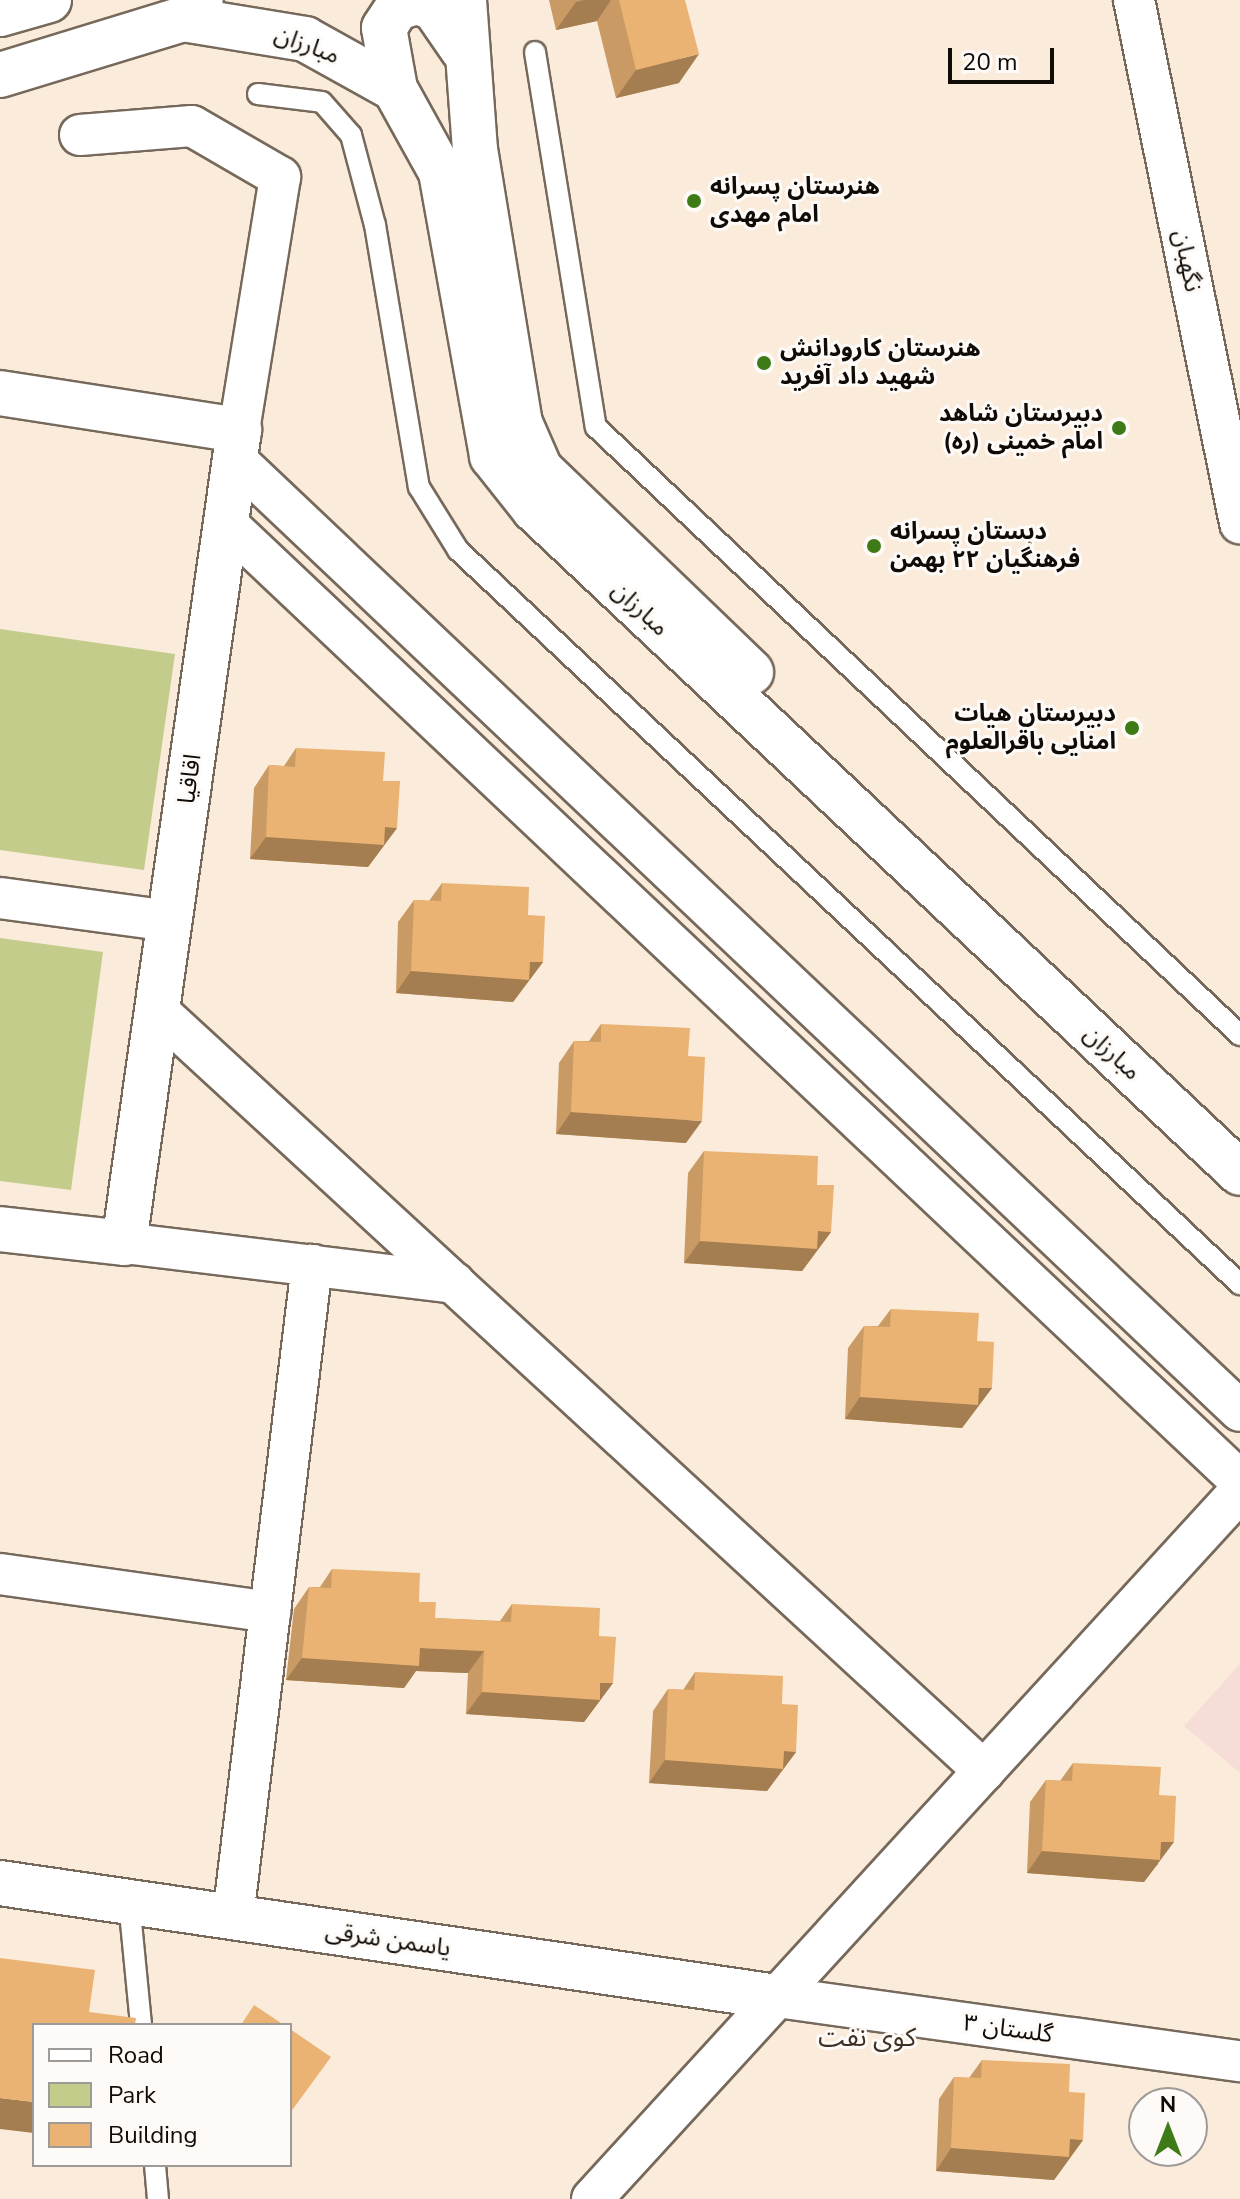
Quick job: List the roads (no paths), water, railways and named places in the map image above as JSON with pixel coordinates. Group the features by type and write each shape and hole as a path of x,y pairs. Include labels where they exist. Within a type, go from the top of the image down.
{"street":[{"path":"0,14 49,0"},
{"name":"مبارزان","path":"464,0 463,50 520,423 540,469 1240,1136"},
{"name":"نگهبان","path":"1134,0 1240,523"},
{"path":"395,89 384,28 397,8 417,2 434,8 463,50"},
{"path":"0,75 192,9"},
{"name":"مبارزان","path":"192,9 305,39 395,89 441,172 492,456 534,509 1240,1173"},
{"path":"80,135 192,126 268,171 229,438"},
{"path":"0,393 229,438 1240,1411"},
{"name":"اقاقیا","path":"124,1243 226,523 229,438"},
{"path":"226,523 1240,1481"},
{"path":"0,898 170,921"},
{"path":"157,1010 984,1771"},
{"path":"0,1229 455,1283"},
{"path":"233,1917 312,1265"},
{"path":"592,2199 1240,1491"},
{"path":"0,1574 270,1612"},
{"name":"یاسمن شرقی","path":"0,1883 777,1997"},
{"name":"گلستان ۳","path":"777,1997 1240,2061"}],"lane":[{"path":"535,52 596,427 1240,1035"},
{"path":"258,94 322,102 351,135 375,225 419,487 458,550 1240,1284"},
{"path":"129,1902 141,2023"},
{"path":"155,2167 158,2199"}],"place":[{"name":"هنرستان پسرانه امام مهدی","path":"694,201"},
{"name":"هنرستان کارودانش شهید داد آفرید","path":"764,363"},
{"name":"دبیرستان شاهد امام خمینی (ره)","path":"1119,428"},
{"name":"دبستان پسرانه فرهنگیان ۲۲ بهمن","path":"874,546"},
{"name":"دبیرستان هیات امنایی باقرالعلوم","path":"1132,728"}],"district":[{"name":"کوی نفت","path":"867,2038"}]}
